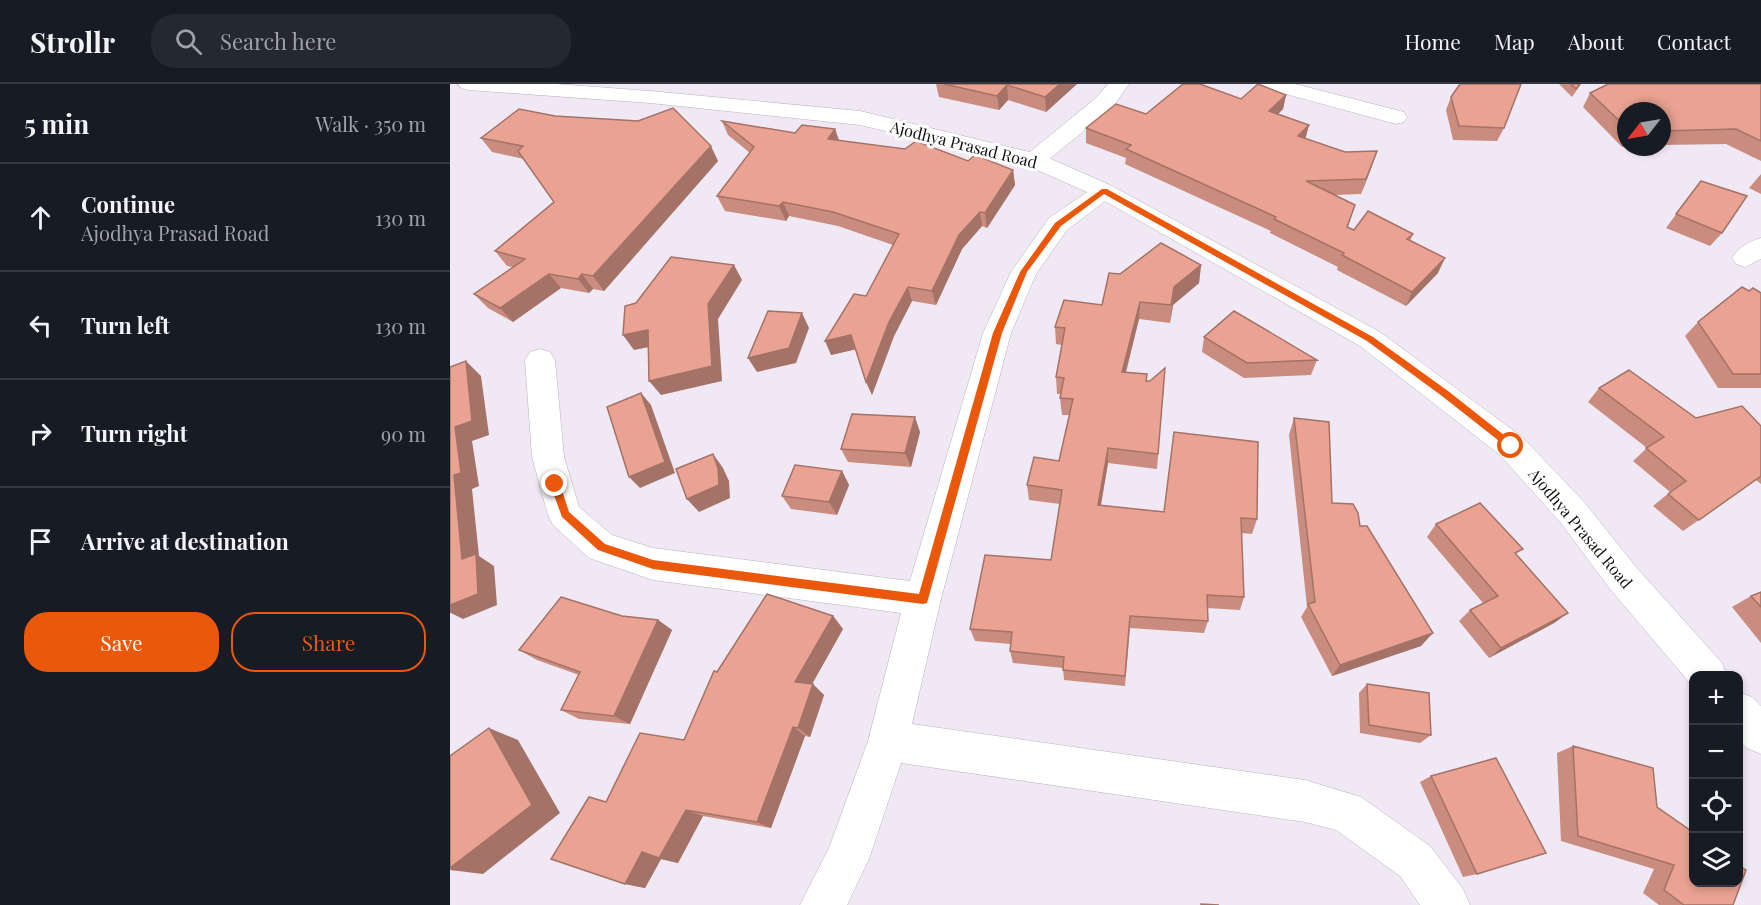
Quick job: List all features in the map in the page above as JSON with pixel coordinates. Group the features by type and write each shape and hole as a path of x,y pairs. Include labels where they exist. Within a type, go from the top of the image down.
{"street":[{"name":"Ajodhya Prasad Road","path":"468,84 549,87 860,118 1034,160 1104,191 1370,339 1445,393 1511,446 1573,513 1623,578 1704,671"},
{"path":"1034,160 1104,103 1119,84"},
{"path":"1271,84 1396,117"},
{"path":"823,905 847,859 888,741 923,599 997,333 1024,272 1058,224 1104,191"},
{"path":"540,360 548,456 555,484 565,514 601,547 653,564 923,599"},
{"path":"1743,716 1761,734"},
{"path":"888,741 1305,801 1346,812 1415,861 1447,905"}],"building":[{"path":"944,84 1060,84 1045,97 1007,85 997,96"},
{"path":"1183,84 1200,84 1241,99 1258,84 1286,95 1269,111 1309,125 1298,136 1345,152 1377,151 1366,179 1306,181 1355,205 1347,227 1354,230 1368,211 1413,234 1407,239 1445,258 1412,292 1342,255 1344,253 1274,219 1276,217 1126,149 1131,145 1086,128 1116,104 1146,114"},
{"path":"1460,84 1521,84 1504,128 1459,126 1451,97"},
{"path":"1608,84 1761,84 1761,141 1736,129 1671,131 1671,102 1617,102 1617,118 1590,93"},
{"path":"673,108 711,146 593,276 582,274 578,279 549,274 500,308 474,294 525,259 495,251 554,202 518,151 523,146 481,138 519,109 555,116 638,121"},
{"path":"722,121 795,133 802,125 835,129 828,139 905,149 916,141 968,161 975,155 1013,170 985,213 980,212 959,235 932,291 908,287 889,322 866,382 851,335 825,341 854,294 866,296 899,234 833,212 783,202 779,206 717,196 754,147"},
{"path":"1701,181 1747,196 1722,233 1676,214"},
{"path":"1161,243 1201,265 1174,287 1171,305 1140,302 1122,372 1147,374 1146,381 1150,381 1165,368 1158,454 1108,448 1098,505 1164,512 1174,432 1258,442 1257,519 1241,518 1244,597 1207,595 1208,621 1130,616 1125,676 1063,670 1064,657 1010,651 1012,632 970,629 985,555 1051,560 1062,490 1027,485 1034,457 1059,461 1073,399 1060,398 1064,378 1056,377 1065,328 1055,327 1064,300 1102,305 1109,273 1120,274"},
{"path":"671,257 734,265 708,304 712,366 649,381 648,330 623,335 625,306 636,303"},
{"path":"1742,287 1749,291 1753,288 1761,293 1761,374 1733,374 1698,322"},
{"path":"768,311 802,313 789,348 748,358"},
{"path":"1234,311 1317,360 1247,363 1204,337"},
{"path":"466,361 472,421 455,427 461,473 454,475 462,559 476,554 478,594 450,605 450,367"},
{"path":"1629,370 1696,418 1742,406 1761,426 1761,476 1699,520 1668,494 1686,481 1646,448 1664,437 1599,388"},
{"path":"641,393 665,462 629,477 607,407"},
{"path":"852,414 915,417 905,453 841,449"},
{"path":"1294,418 1329,422 1332,503 1353,504 1358,513 1360,526 1367,526 1433,633 1340,665 1308,604 1315,602"},
{"path":"713,454 718,468 719,485 687,499 676,469"},
{"path":"795,465 842,471 829,502 782,496"},
{"path":"1480,503 1523,549 1515,553 1568,613 1501,648 1470,610 1498,596 1436,524"},
{"path":"1761,592 1761,607 1751,596"},
{"path":"767,594 833,616 795,682 813,684 798,728 793,727 757,822 686,810 659,858 642,852 625,884 551,859 589,797 606,802 640,733 684,740 714,671 717,672"},
{"path":"561,597 622,616 658,620 614,716 561,710 580,672 519,650"},
{"path":"1367,684 1429,693 1431,735 1369,725"},
{"path":"489,728 532,805 450,868 450,756"},
{"path":"1573,746 1653,768 1657,807 1689,829 1689,887 1740,887 1733,905 1684,905 1664,890 1674,865 1578,836"},
{"path":"1496,758 1546,853 1477,874 1431,776"}],"route":[{"path":"555,484 565,514 601,547 653,564 923,599 997,333 1024,272 1058,224 1104,191 1370,339 1445,393 1511,446"}]}
